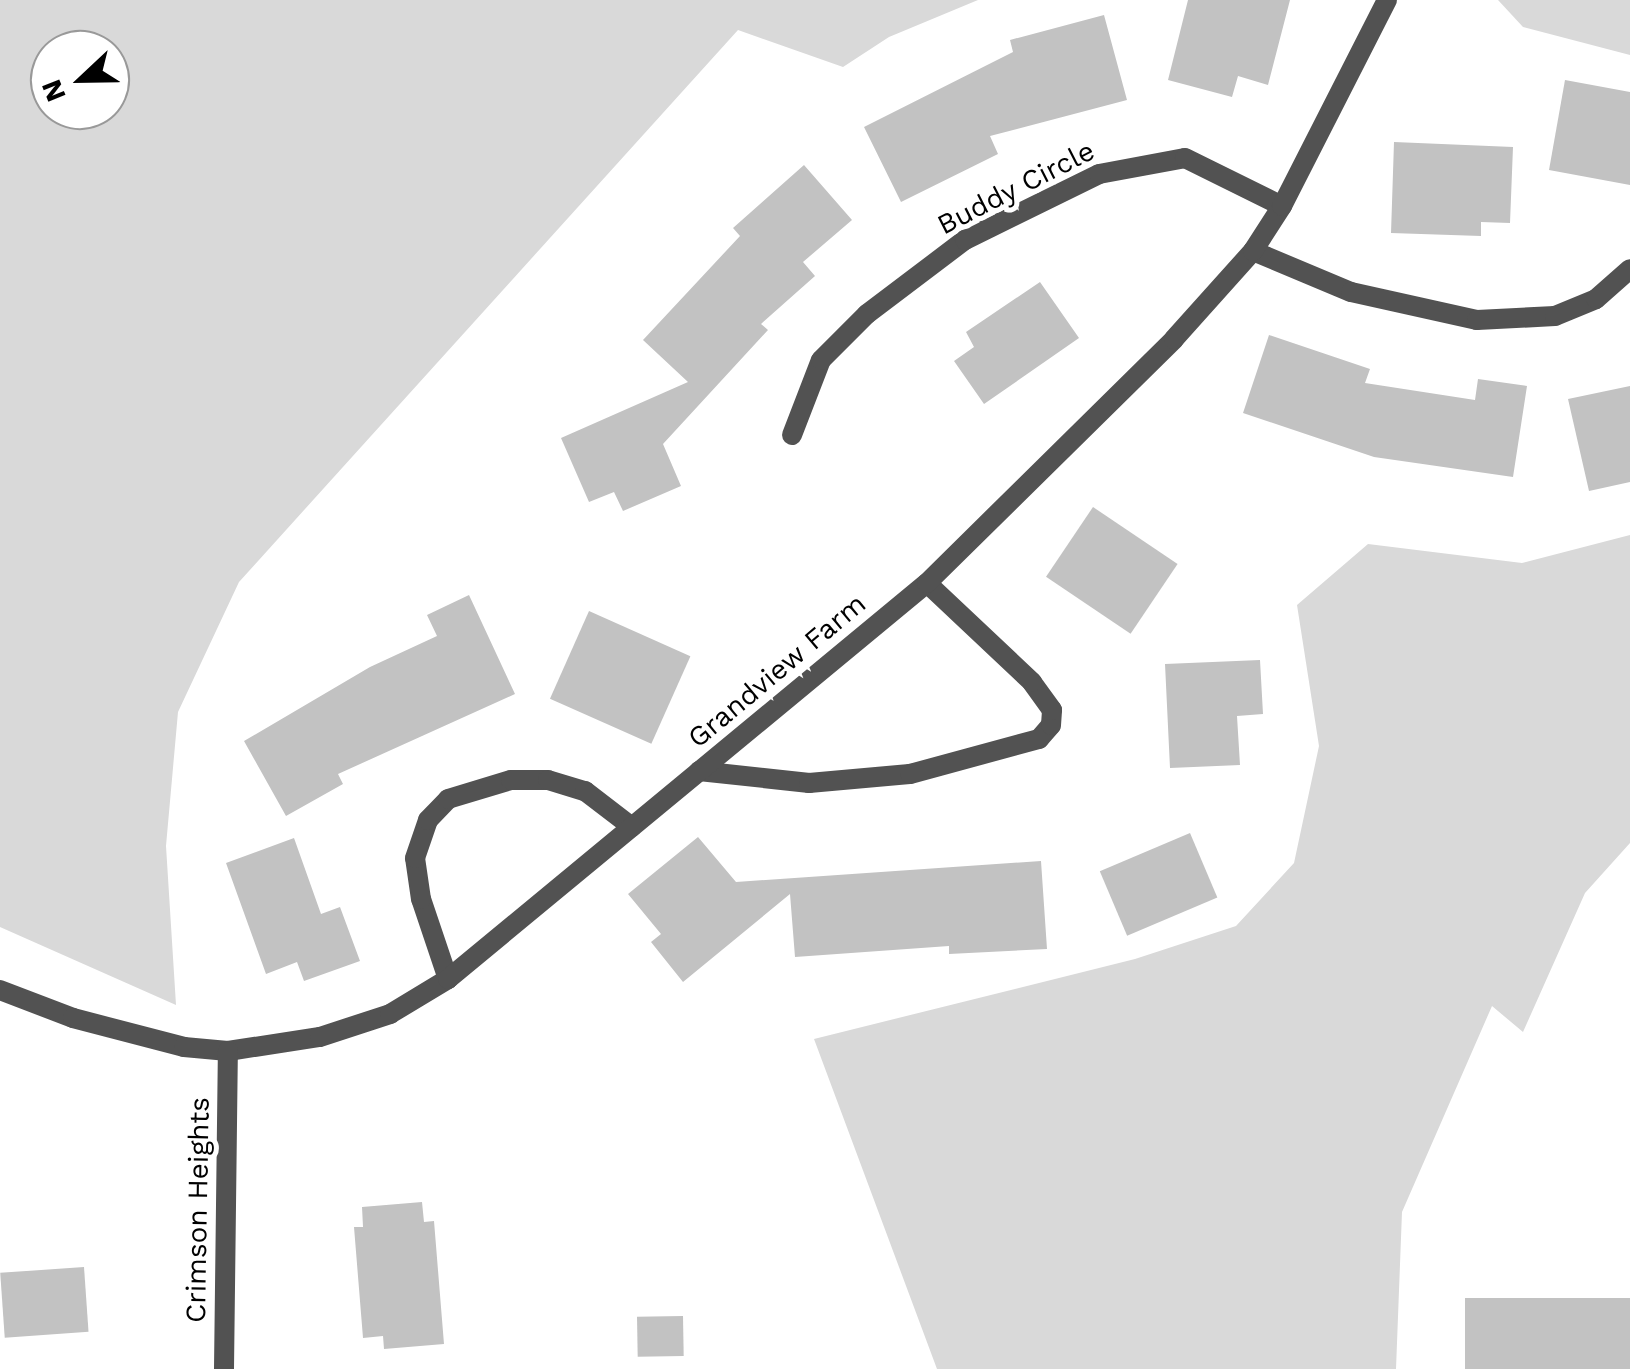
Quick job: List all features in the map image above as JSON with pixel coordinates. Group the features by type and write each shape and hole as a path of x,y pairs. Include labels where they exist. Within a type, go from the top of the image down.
{"street":[{"name":"Grandview Farm","path":"0,990 74,1018 184,1046 228,1051 320,1037 390,1014 448,980 926,582 1174,339 1252,251 1282,206 1387,0"},
{"name":"Buddy Circle","path":"792,435 821,360 867,314 965,240 1099,174 1185,158 1282,206"},
{"path":"1252,251 1352,292 1477,320 1556,316 1596,299 1630,269"},
{"path":"699,772 809,783 894,776 988,758 1039,739 1051,725 1052,710 1032,682 926,582"},
{"path":"448,980 421,899 416,858 428,820 448,799 511,780 548,780 585,791 632,827"},
{"name":"Crimson Heights","path":"224,1369 228,1051"}],"shaded area":[{"path":"0,0 978,0 889,37 843,67 738,30 239,582 178,712 166,846 176,1005 0,927"},
{"path":"1498,0 1630,0 1630,55 1523,27"},
{"path":"1630,535 1630,843 1585,893 1523,1032 1492,1006 1402,1212 1396,1369 937,1369 814,1039 1135,959 1236,926 1294,863 1319,746 1297,605 1368,544 1522,563"}],"building":[{"path":"1188,0 1290,0 1268,85 1238,76 1232,97 1168,80"},
{"path":"1104,15 1127,100 990,136 998,154 901,202 864,127 1013,52 1010,40"},
{"path":"1565,80 1630,92 1630,185 1549,170"},
{"path":"1394,142 1513,147 1510,223 1481,222 1481,236 1391,233"},
{"path":"804,165 852,220 803,262 815,276 761,324 768,330 663,444 681,486 623,511 614,492 589,502 561,438 688,382 643,340 740,236 733,228"},
{"path":"1040,282 1079,338 984,404 954,361 974,347 966,332"},
{"path":"1269,335 1370,369 1365,383 1475,400 1478,379 1527,386 1513,477 1374,457 1243,413"},
{"path":"1630,386 1630,482 1589,491 1568,399"},
{"path":"1093,507 1178,564 1131,634 1046,577"},
{"path":"469,595 515,694 338,774 343,784 286,816 244,741 370,667 437,636 427,615"},
{"path":"589,611 690,656 651,744 550,699"},
{"path":"1260,660 1263,714 1237,716 1240,765 1170,768 1165,664"},
{"path":"1190,833 1217,897 1127,936 1100,871"},
{"path":"698,837 736,882 1041,861 1047,949 949,954 949,946 795,957 790,894 683,982 651,942 661,934 628,894"},
{"path":"294,838 321,914 340,907 360,961 304,981 297,962 266,974 226,863"},
{"path":"422,1202 424,1222 434,1221 444,1344 384,1349 383,1336 363,1338 354,1227 363,1227 362,1207"},
{"path":"84,1267 89,1332 5,1338 0,1273"},
{"path":"1465,1298 1630,1298 1630,1369 1465,1369"},
{"path":"683,1316 684,1356 638,1357 637,1317"}]}
